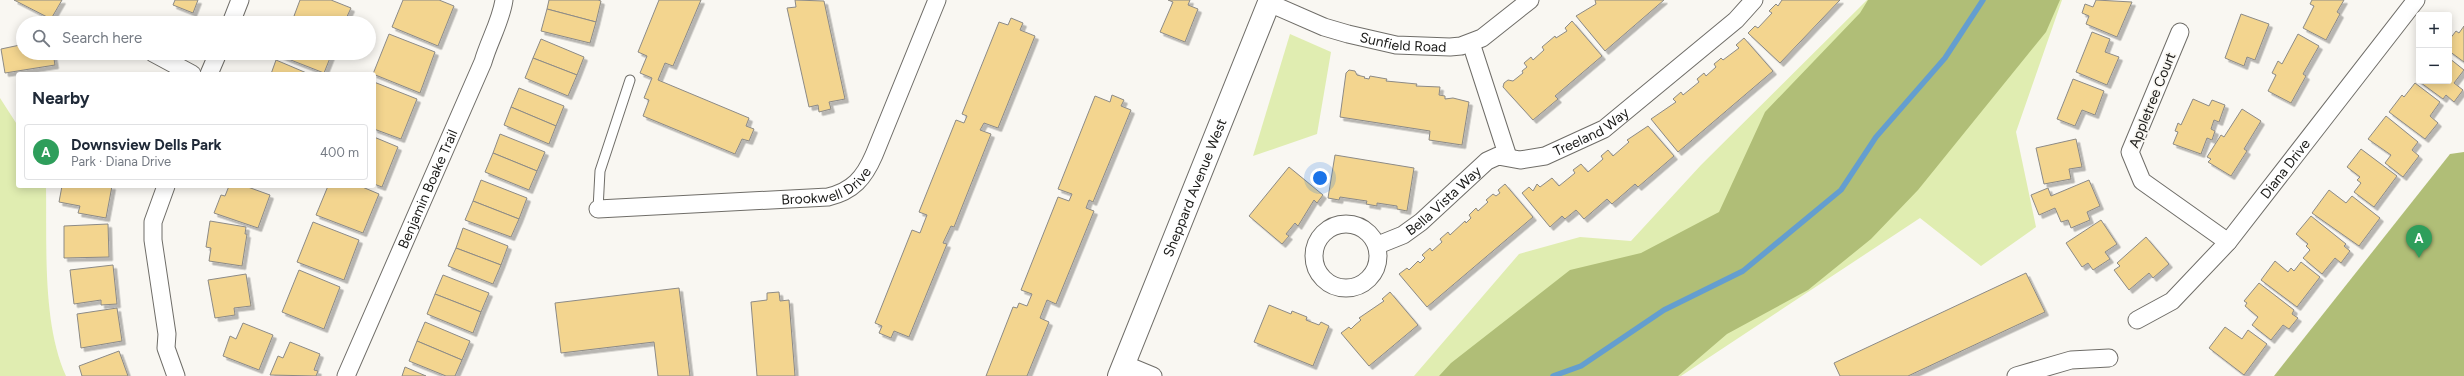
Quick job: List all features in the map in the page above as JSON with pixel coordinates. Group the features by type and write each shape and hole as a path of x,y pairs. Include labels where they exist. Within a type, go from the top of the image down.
{"main road":[{"name":"Sheppard Avenue West","path":"1121,370 1270,2"}],"street":[{"path":"234,16 240,0"},
{"name":"Benjamin Boake Trail","path":"346,376 483,62 502,13 504,0"},
{"name":"Brookwell Drive","path":"598,209 794,200 842,194 857,184 866,174 937,0"},
{"name":"Sunfield Road","path":"1270,2 1324,27 1396,45 1450,47 1471,43 1482,38 1530,0"},
{"name":"Treeland Way","path":"1508,157 1520,160 1545,156 1604,129 1736,20 1754,0"},
{"name":"Diana Drive","path":"2136,320 2172,301 2228,242 2416,0"},
{"name":"Appletree Court","path":"2180,32 2130,152 2142,181 2228,242"},
{"path":"1471,43 1508,157"},
{"path":"166,60 188,72"},
{"path":"211,72 215,60"},
{"name":"Bella Vista Way","path":"1378,245 1403,235 1422,222 1487,161 1498,156 1508,157"},
{"path":"165,188 153,222 153,240 167,334 166,348 176,376"},
{"path":"2016,376 2071,360 2109,358"},
{"path":"1121,370 1153,376"}],"lane":[{"path":"598,209 600,171 630,80"}],"green space":[{"path":"1867,0 2062,0 2016,132 2036,227 1981,266 1920,218 1681,376 1414,376 1519,254 1580,237 1631,241 1701,165"},
{"path":"1868,0 2060,0 2046,32 1918,190 1871,239 1808,290 1727,334 1678,376 1439,376 1451,363 1570,270 1641,253 1719,212 1765,112 1860,13"},
{"path":"1290,34 1331,52 1317,134 1253,156"},
{"path":"0,98 16,123 16,188 46,188 46,258 49,308 58,355 66,376 0,376"},
{"path":"2464,152 2464,376 2274,376 2450,154"}],"building":[{"path":"14,0 62,0 53,16 45,16"},
{"path":"175,0 198,0 193,13 173,5"},
{"path":"300,0 331,0 351,8 347,16 294,16"},
{"path":"403,0 439,0 454,6 438,46 392,27"},
{"path":"549,0 601,1 596,22 547,9"},
{"path":"659,0 701,0 673,66 665,63 658,80 749,118 746,126 754,129 749,141 742,139 735,154 643,116 649,100 644,98 652,78 640,73 647,56 638,52"},
{"path":"795,0 824,1 845,99 829,102 831,109 819,112 818,105 809,107 787,8 796,7"},
{"path":"1168,0 1190,0 1188,5 1198,9 1185,42 1160,32 1173,2"},
{"path":"1595,0 1664,0 1605,51 1576,16 1596,4"},
{"path":"1782,0 1840,0 1780,63 1748,33 1755,26 1758,28 1772,13 1769,11 1776,4 1778,6"},
{"path":"2096,0 2132,2 2117,37 2086,24 2089,16 2082,13 2085,4 2093,7"},
{"path":"2312,0 2344,0 2337,12 2340,14 2326,40 2303,28 2314,6 2310,4"},
{"path":"547,9 596,22 590,43 541,31"},
{"path":"2241,14 2269,24 2255,60 2247,57 2244,66 2225,58"},
{"path":"1011,18 1023,23 1020,30 1035,36 998,128 984,123 980,130 991,134 954,227 951,226 943,243 947,244 909,337 894,331 891,338 879,333 882,326 875,323 912,230 920,233 927,215 919,212 956,120 964,123 967,116 962,114 999,22 1008,25"},
{"path":"1572,21 1602,56 1555,96 1558,99 1533,120 1503,87 1504,83 1508,80 1513,81 1523,73 1522,71 1527,67 1524,63 1531,57 1533,60 1544,50 1542,47 1555,36 1556,38 1567,31 1565,28"},
{"path":"2464,26 2464,62 2452,53 2452,36 2456,31 2459,33"},
{"path":"2092,32 2110,39 2105,52 2119,57 2107,85 2076,72"},
{"path":"389,34 435,52 420,93 376,75 376,72 374,72"},
{"path":"2298,34 2319,46 2303,74 2306,76 2291,103 2268,91 2276,75 2272,73 2278,61 2282,64"},
{"path":"1744,38 1773,71 1678,152 1651,119 1676,102 1673,99 1681,92 1683,95 1699,82 1697,79 1704,73 1706,76 1716,67 1714,64 1721,58 1723,60 1739,48 1736,45"},
{"path":"541,39 584,57 577,75 533,58"},
{"path":"16,46 16,60 54,60 55,65 5,73 1,49"},
{"path":"533,58 577,75 568,96 525,78"},
{"path":"276,60 304,72 272,72"},
{"path":"291,60 329,60 324,72"},
{"path":"2452,60 2464,70 2454,83 2463,90 2454,102 2446,95 2443,99 2422,84 2452,84"},
{"path":"1349,70 1355,71 1357,75 1369,79 1370,76 1387,79 1386,81 1417,84 1416,86 1440,87 1439,95 1445,96 1445,99 1453,98 1469,102 1462,145 1429,140 1430,131 1340,117 1346,73"},
{"path":"2073,79 2104,91 2095,115 2082,110 2075,126 2057,119"},
{"path":"376,83 417,99 401,139 376,130"},
{"path":"2415,83 2440,102 2430,116 2438,123 2425,139 2389,112 2402,95 2404,97"},
{"path":"519,88 564,106 556,126 511,107"},
{"path":"1112,95 1124,100 1121,106 1131,110 1093,202 1089,200 1086,208 1094,211 1056,304 1047,300 1040,318 1049,322 1027,376 986,376 1013,307 1017,308 1019,303 1027,306 1032,294 1021,290 1058,197 1069,201 1072,194 1058,189 1095,96 1110,102"},
{"path":"2193,99 2209,106 2212,100 2225,105 2219,122 2214,120 2211,129 2215,131 2212,140 2207,138 2201,154 2173,144 2178,132 2175,131 2178,123 2181,125"},
{"path":"511,107 556,126 549,144 504,125"},
{"path":"2242,109 2261,121 2244,149 2247,151 2231,176 2208,162 2211,159 2207,157 2221,135 2224,137"},
{"path":"2386,116 2418,142 2412,150 2419,156 2403,177 2385,163 2391,155 2368,139"},
{"path":"1648,126 1674,156 1638,187 1635,184 1612,204 1607,199 1584,219 1576,210 1565,219 1562,216 1550,227 1522,193 1529,187 1533,191 1537,184 1540,187 1552,178 1559,186 1575,173 1573,170 1581,164 1588,172 1603,159 1601,156 1608,150 1613,156 1629,142 1627,140"},
{"path":"500,134 545,152 537,171 493,153"},
{"path":"376,138 398,147 382,187 376,185"},
{"path":"2076,139 2082,167 2069,169 2071,179 2044,184 2036,148"},
{"path":"2361,149 2397,176 2374,207 2354,192 2361,183 2357,180 2360,177 2347,167"},
{"path":"493,153 537,171 529,190 485,172"},
{"path":"1335,155 1414,168 1407,211 1397,209 1397,206 1377,203 1377,206 1366,204 1367,201 1340,197 1339,200 1328,198"},
{"path":"1289,167 1323,195 1317,203 1314,200 1298,226 1295,223 1286,234 1289,236 1282,244 1249,216"},
{"path":"481,180 527,198 519,219 473,201"},
{"path":"2089,180 2100,206 2087,212 2090,220 2071,228 2068,220 2061,222 2055,208 2039,215 2031,195 2048,188 2051,196"},
{"path":"1505,184 1533,217 1427,307 1399,274 1407,268 1409,270 1418,261 1420,263 1425,258 1422,255 1430,248 1432,251 1442,242 1440,239 1448,232 1450,235 1465,221 1466,223 1471,218 1469,215 1476,208 1478,211 1488,202 1486,200 1493,194 1496,196 1500,193 1498,190"},
{"path":"62,188 112,188 106,218 78,213 80,206 59,202"},
{"path":"228,188 251,188 270,195 258,228 214,213 221,195 225,196"},
{"path":"327,188 365,188 379,194 363,233 316,215"},
{"path":"2329,190 2346,203 2352,196 2380,218 2359,246 2312,213"},
{"path":"473,201 519,219 511,237 465,220"},
{"path":"2311,216 2346,244 2344,246 2350,251 2341,263 2335,258 2322,274 2303,258 2310,250 2306,246 2308,244 2296,234"},
{"path":"2101,220 2117,244 2105,252 2110,259 2093,270 2088,263 2082,267 2066,243"},
{"path":"210,221 246,227 245,234 247,234 242,266 209,261 211,248 206,247"},
{"path":"313,222 359,240 344,280 297,262"},
{"path":"108,224 109,257 64,258 64,226"},
{"path":"463,228 508,246 501,265 456,248"},
{"path":"2146,237 2169,264 2153,278 2149,273 2129,290 2114,270 2120,266 2117,263"},
{"path":"456,248 501,265 493,284 448,266"},
{"path":"2275,261 2288,272 2291,268 2294,271 2301,262 2320,277 2297,307 2261,280"},
{"path":"113,265 117,304 101,305 101,300 74,304 70,270"},
{"path":"299,270 340,287 324,329 282,312"},
{"path":"2026,273 2045,312 1908,376 1840,376 1834,363"},
{"path":"246,274 251,306 234,308 235,315 215,318 208,280"},
{"path":"443,275 489,293 481,312 435,294"},
{"path":"2259,283 2294,310 2292,314 2298,318 2289,329 2283,325 2271,340 2252,325 2258,317 2245,306 2247,303 2244,301"},
{"path":"679,288 690,376 658,376 654,342 561,353 555,303"},
{"path":"779,292 780,301 789,300 795,376 757,376 751,302 767,300 767,293"},
{"path":"1390,292 1418,325 1369,366 1341,333 1349,327 1351,329 1361,320 1359,318 1384,301 1382,299"},
{"path":"435,294 481,312 473,333 427,314"},
{"path":"1269,305 1291,314 1292,311 1307,317 1306,320 1319,325 1321,322 1329,326 1313,366 1254,342"},
{"path":"117,308 122,341 81,348 77,314"},
{"path":"425,322 470,341 462,360 417,341"},
{"path":"243,323 273,335 259,370 223,356 230,336 236,339"},
{"path":"2225,327 2242,339 2248,330 2267,344 2244,375 2209,348"},
{"path":"417,341 462,360 455,376 446,376 409,361"},
{"path":"290,342 320,354 314,370 318,371 316,376 270,375 278,356 283,358"},
{"path":"119,351 128,376 82,376 79,366"},
{"path":"405,367 426,376 402,376"}],"waterway":[{"path":"1553,376 1581,366 1664,310 1743,271 1841,190 1876,137 1945,58 1983,0"}],"place":[{"name":"Downsview Dells Park","path":"2419,258"}]}
